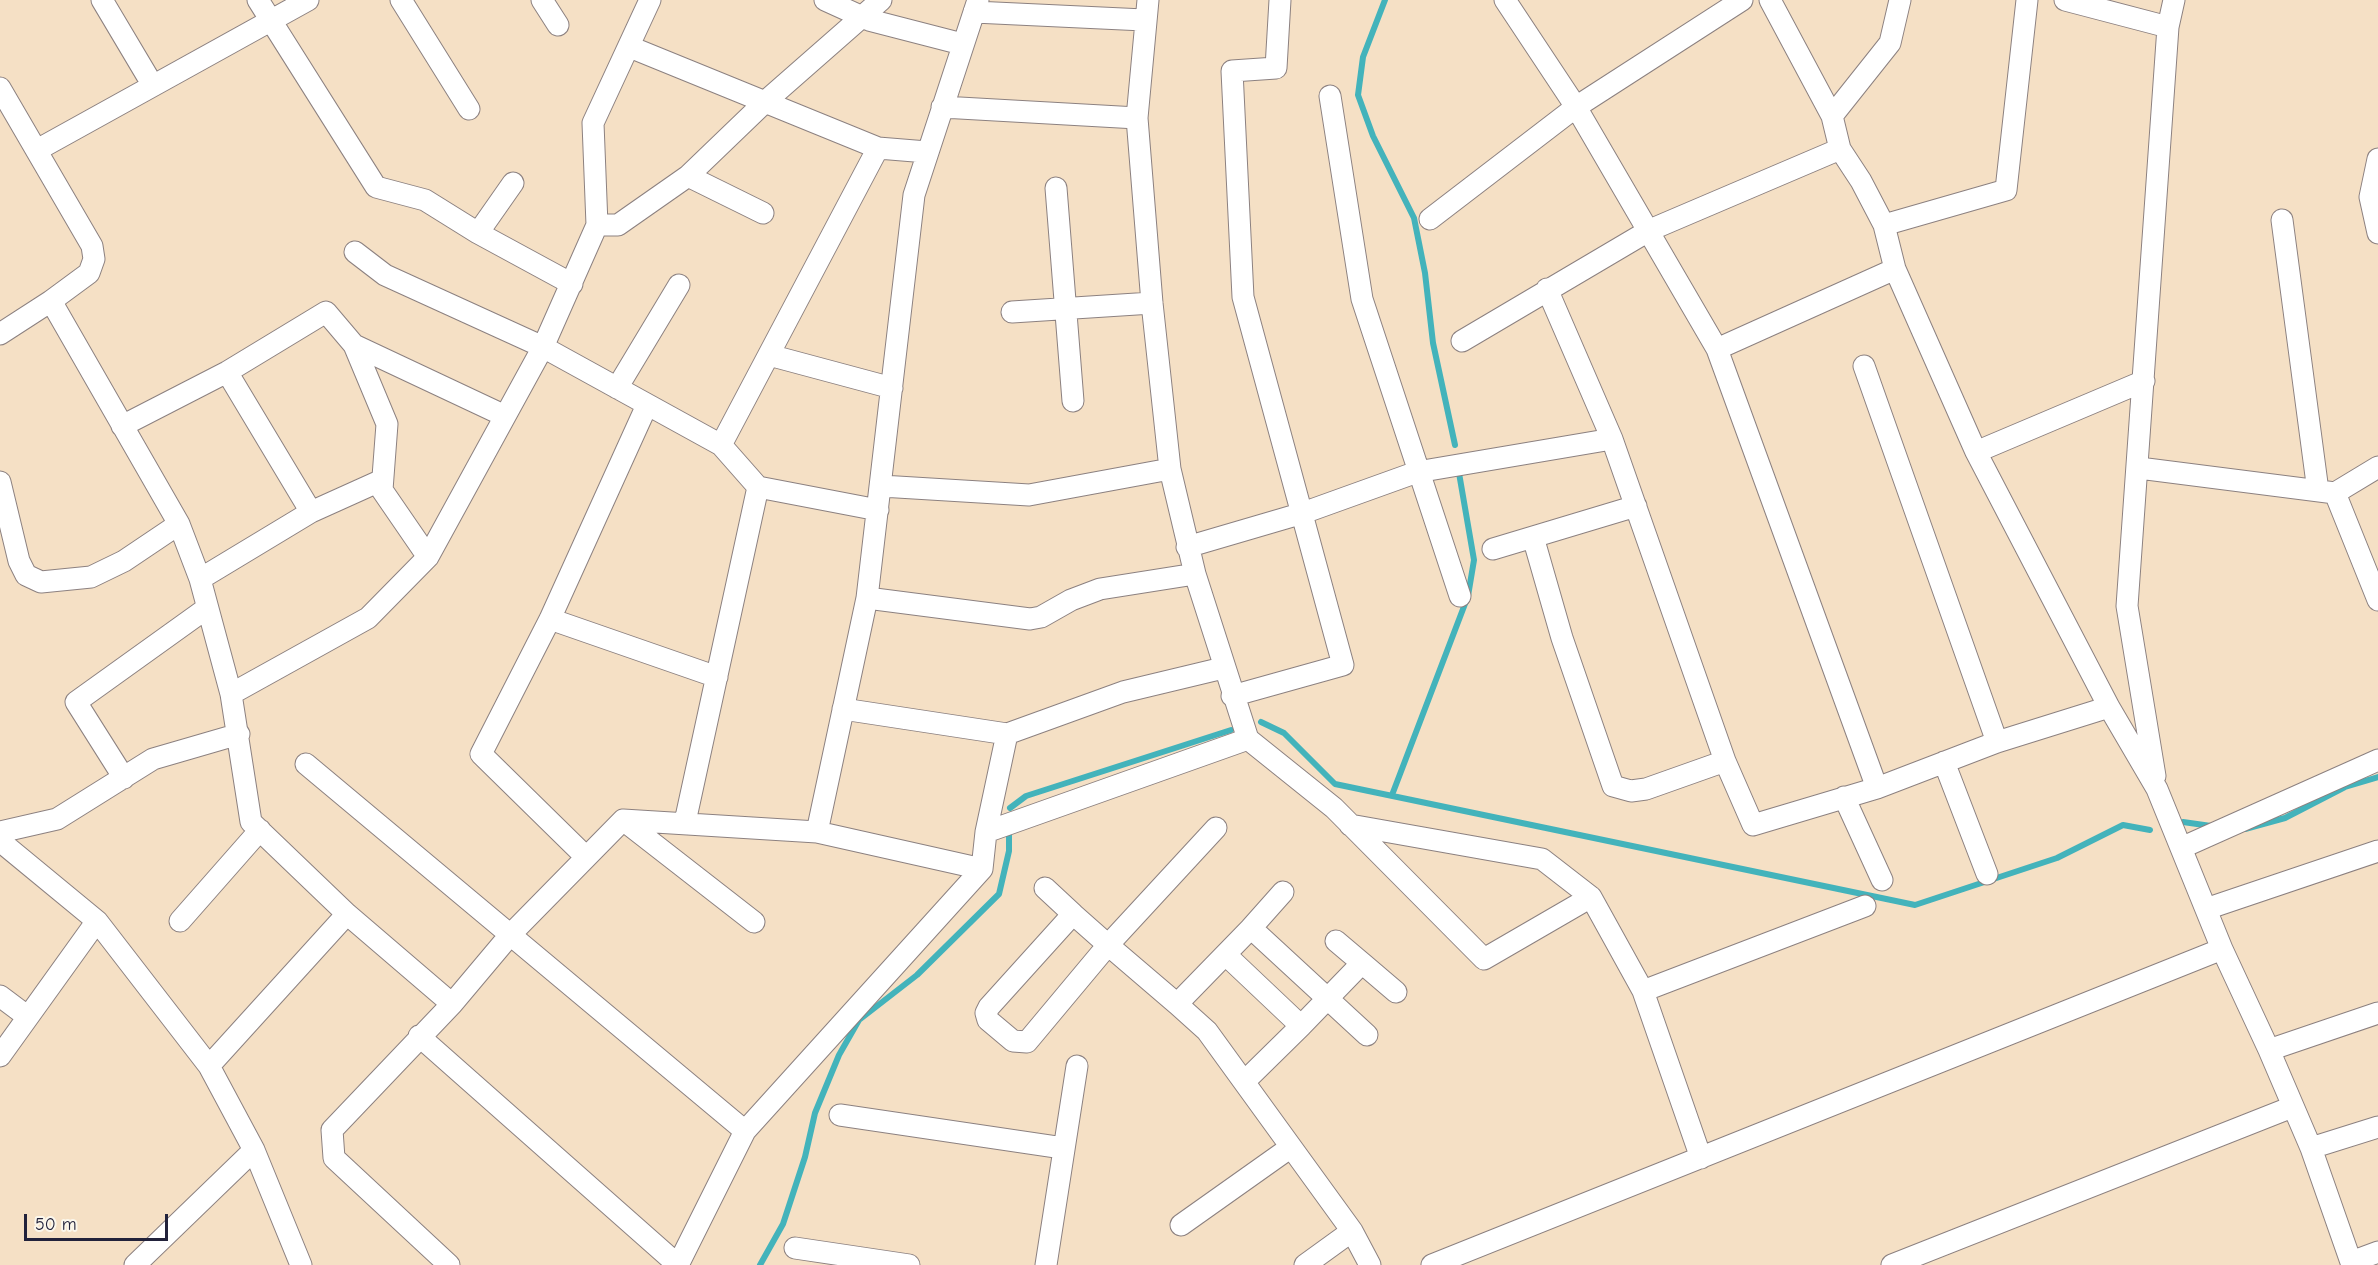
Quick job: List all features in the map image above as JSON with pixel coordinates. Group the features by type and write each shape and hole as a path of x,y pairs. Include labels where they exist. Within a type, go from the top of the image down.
{"street":[{"path":"102,0 152,84"},
{"path":"258,0 376,187 425,200 478,233 572,284"},
{"path":"37,150 152,84 308,0"},
{"path":"401,0 469,109"},
{"path":"542,0 558,25"},
{"path":"630,0 641,23"},
{"path":"231,694 368,618 428,557 543,347 597,225 593,123 650,0"},
{"path":"825,0 863,17 962,44"},
{"path":"597,225 618,225 688,176 766,101 881,0"},
{"path":"1232,696 1343,665 1243,297 1232,71 1276,68 1280,0"},
{"path":"1505,0 1576,107 1650,230 1717,349 1877,788"},
{"path":"1430,219 1576,107 1742,0"},
{"path":"1770,0 1832,116 1840,149 1861,181 1884,225 1895,269 1976,452 2109,707 2157,789 2222,949 2311,1148 2351,1263 2378,1252"},
{"path":"1832,116 1890,43 1900,0"},
{"path":"1884,225 2006,190 2027,0"},
{"path":"2064,0 2168,27"},
{"path":"2157,789 2127,606 2139,468 2168,27 2174,0"},
{"path":"817,832 867,598 914,195 976,6 1146,10 1137,118 1152,303 1170,469 1187,547 1223,668 1248,739 1350,825 1484,959 1591,897"},
{"path":"630,47 878,148 927,152"},
{"path":"0,88 92,246 94,260 88,273 51,301 0,334"},
{"path":"1330,96 1362,299 1417,472 1460,596"},
{"path":"942,107 1137,118"},
{"path":"720,445 878,148"},
{"path":"1462,341 1650,230 1840,149"},
{"path":"2378,159 2370,197 2378,233"},
{"path":"688,176 762,213"},
{"path":"478,233 513,183"},
{"path":"1056,188 1073,401"},
{"path":"2282,220 2327,492 2378,600"},
{"path":"355,252 385,275 543,347 720,445 759,487 878,510"},
{"path":"1717,349 1895,269"},
{"path":"617,388 679,285"},
{"path":"1547,289 1612,439 1725,761 1753,825 1877,788 1997,742 2109,707"},
{"path":"51,301 179,524 200,579 231,694 251,822 347,914 452,1004"},
{"path":"1011,312 1152,303"},
{"path":"122,426 227,372 326,312 354,345 387,424 381,490 428,557"},
{"path":"354,345 505,416"},
{"path":"769,355 892,388"},
{"path":"1864,366 1997,742"},
{"path":"227,372 311,512"},
{"path":"1976,452 2144,381"},
{"path":"586,857 481,754 550,619 647,405"},
{"path":"1187,547 1303,513 1417,472 1612,439"},
{"path":"2139,468 2327,492 2378,467"},
{"path":"881,486 1035,493 1170,469"},
{"path":"200,579 311,512 382,480"},
{"path":"0,482 19,561 26,575 41,582 91,577 124,561 179,524"},
{"path":"685,822 759,487"},
{"path":"1493,549 1636,506"},
{"path":"1533,537 1562,638 1613,786 1631,791 1646,789 1725,761"},
{"path":"867,598 1030,619 1100,589 1195,574"},
{"path":"124,778 76,702 207,608"},
{"path":"550,619 717,677"},
{"path":"843,709 1007,734 1115,695 1223,668"},
{"path":"0,832 65,814 153,759 239,734"},
{"path":"419,1036 678,1265 745,1131 982,869 986,832 1007,734"},
{"path":"986,832 1248,739"},
{"path":"2181,848 2378,760"},
{"path":"1944,762 1987,874"},
{"path":"306,764 745,1131"},
{"path":"1844,797 1882,880"},
{"path":"623,820 754,922"},
{"path":"449,1265 334,1158 332,1130 419,1036 452,1004 510,935 623,820 685,822 817,832 982,869"},
{"path":"1350,825 1542,859 1591,897 1643,991 1701,1158"},
{"path":"1073,914 989,1006 986,1013 988,1020 1013,1041 1027,1042 1108,945 1216,828"},
{"path":"180,921 260,831"},
{"path":"0,841 98,921 209,1066 254,1150 301,1265"},
{"path":"2206,909 2378,851"},
{"path":"1045,888 1207,1030 1352,1231 1370,1265"},
{"path":"1177,1004 1226,956 1283,892"},
{"path":"1643,991 1865,906"},
{"path":"209,1066 347,914"},
{"path":"0,1056 98,921"},
{"path":"1251,928 1367,1035"},
{"path":"1336,941 1396,992"},
{"path":"1432,1265 2222,949"},
{"path":"1226,956 1301,1026"},
{"path":"1244,1082 1362,963"},
{"path":"0,996 28,1017"},
{"path":"2269,1050 2378,1013"},
{"path":"1046,1265 1077,1066"},
{"path":"1892,1265 2292,1107"},
{"path":"840,1115 1063,1148"},
{"path":"2311,1148 2378,1127"},
{"path":"1181,1225 1291,1146"},
{"path":"135,1265 254,1150"},
{"path":"1305,1265 1352,1231"},
{"path":"795,1248 909,1265"}],"waterway":[{"path":"1385,0 1363,57 1358,95 1373,136 1414,218 1425,273 1433,343 1455,445"},
{"path":"1392,795 1468,596 1474,560 1459,473"},
{"path":"1261,722 1284,733 1335,784 1915,905 2057,858 2123,825 2150,830"},
{"path":"1010,808 1026,796 1231,730"},
{"path":"2245,829 2285,818 2345,787 2378,777"},
{"path":"2183,822 2211,826"},
{"path":"760,1265 783,1224 805,1157 815,1113 839,1055 859,1020 917,975 999,894 1009,851 1009,832"}]}
